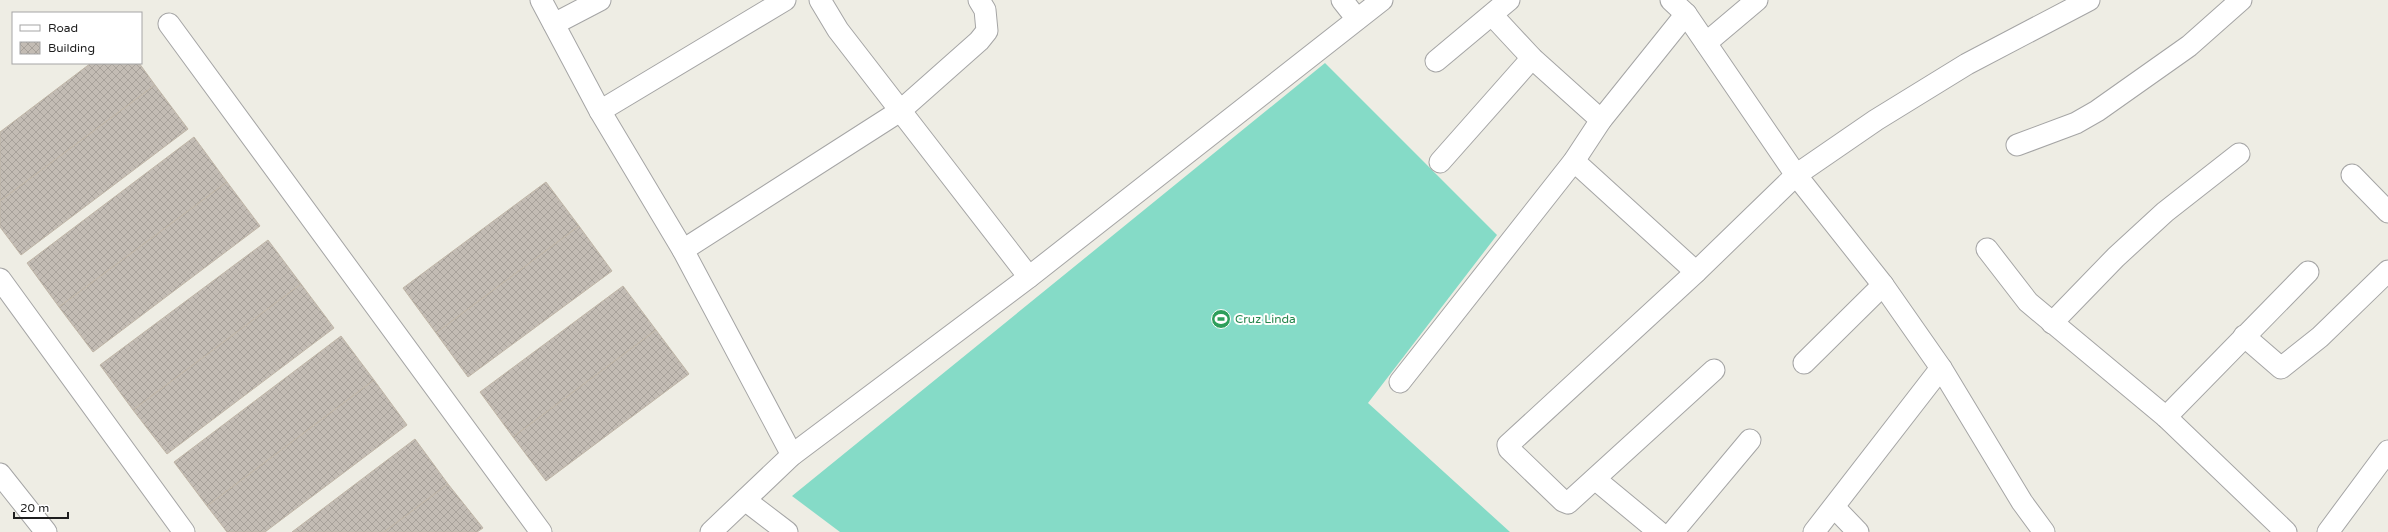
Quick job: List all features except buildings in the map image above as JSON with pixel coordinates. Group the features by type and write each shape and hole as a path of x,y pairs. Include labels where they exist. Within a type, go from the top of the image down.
{"street":[{"path":"541,0 600,111 683,250 792,455"},
{"path":"554,24 600,0"},
{"path":"600,111 786,0"},
{"path":"820,0 838,30 1029,277"},
{"path":"1342,0 1357,20"},
{"path":"711,532 792,455 1029,277 1382,0"},
{"path":"1436,61 1509,0"},
{"path":"1671,0 1686,14 1796,175 1883,285 1941,368 2022,502 2044,532"},
{"path":"1706,43 1757,0"},
{"path":"1714,370 1568,503 1563,501 1511,451 1508,445 1696,272 1796,175 1876,120 1967,64 2089,0"},
{"path":"2017,145 2076,123 2097,111 2189,46 2241,0"},
{"path":"683,250 900,111 979,41 987,32 988,3"},
{"path":"1400,382 1574,161 1601,120 1686,14"},
{"path":"1492,15 1532,58 1601,120"},
{"path":"169,24 541,532"},
{"path":"1440,162 1532,58"},
{"path":"2052,323 2116,257 2165,212 2240,154"},
{"path":"1574,161 1696,272"},
{"path":"2352,175 2388,212"},
{"path":"1987,249 2019,293 2052,323 2166,417 2286,532"},
{"path":"2244,336 2281,368 2320,337 2388,271"},
{"path":"2166,417 2308,272"},
{"path":"0,279 184,532"},
{"path":"1804,363 1883,285"},
{"path":"1814,532 1941,368"},
{"path":"1673,532 1750,440"},
{"path":"2328,532 2388,451"},
{"path":"0,474 46,532"},
{"path":"1595,479 1659,532"},
{"path":"745,500 787,532"},
{"path":"1834,507 1858,532"}],"shaded area":[{"name":"Cruz Linda","path":"1325,63 1497,235 1368,403 1510,532 840,532 792,496"}],"place":[{"name":"Cruz Linda","path":"1221,319"}]}
